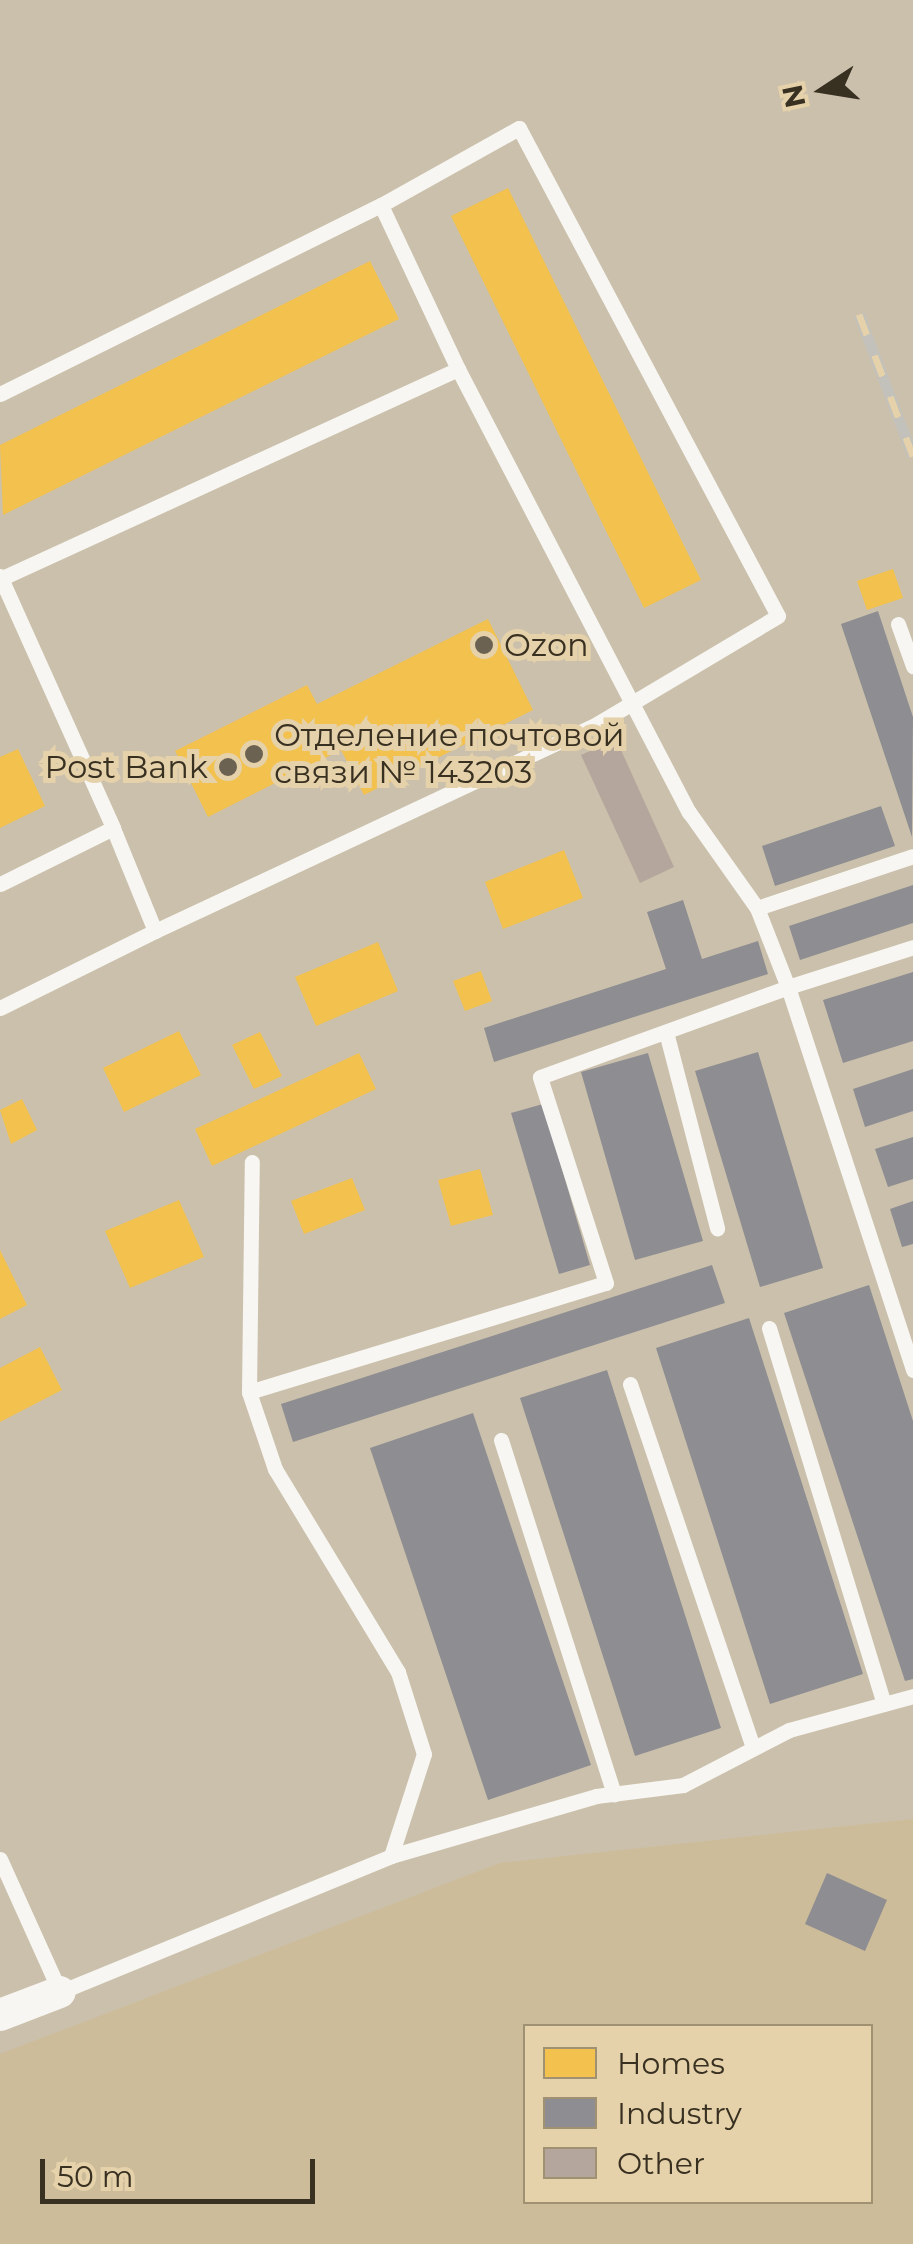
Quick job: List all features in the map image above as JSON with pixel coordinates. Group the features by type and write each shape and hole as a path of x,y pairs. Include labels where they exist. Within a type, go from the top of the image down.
{"street":[{"path":"0,2015 60,1992"}],"lane":[{"path":"0,394 381,205 519,128 778,616 597,724 156,930 0,1008"},
{"path":"381,205 458,369 689,812 757,908 788,987 913,1370"},
{"path":"156,930 0,578 458,369"},
{"path":"898,624 913,666"},
{"path":"0,884 113,828"},
{"path":"757,908 913,856"},
{"path":"249,1392 606,1282 540,1077 788,987 913,948"},
{"path":"666,1032 717,1228"},
{"path":"252,1162 249,1392 275,1469 398,1672 424,1754 391,1856"},
{"path":"769,1328 884,1704"},
{"path":"630,1384 754,1748"},
{"path":"501,1440 614,1794"},
{"path":"0,1859 60,1992 391,1856 614,1794 683,1785 789,1730 913,1696"}],"shaded area":[{"path":"913,1819 913,2244 0,2244 0,2054 500,1863"}],"building: Homes":[{"path":"508,188 701,580 644,608 451,216"},
{"path":"370,261 399,319 3,515 0,445"},
{"path":"893,569 903,598 867,610 857,581"},
{"path":"488,619 533,710 364,795 341,750 208,817 175,751 307,685 317,704"},
{"path":"18,749 45,806 0,828 0,757"},
{"path":"564,850 583,898 503,929 485,882"},
{"path":"378,942 398,991 316,1026 295,977"},
{"path":"481,971 492,1001 465,1011 453,981"},
{"path":"179,1031 201,1075 124,1112 103,1068"},
{"path":"260,1032 282,1076 254,1089 232,1045"},
{"path":"359,1053 376,1089 212,1166 195,1129"},
{"path":"22,1099 37,1130 11,1144 0,1110"},
{"path":"480,1169 493,1215 451,1226 438,1180"},
{"path":"352,1178 365,1210 304,1234 291,1201"},
{"path":"179,1200 204,1257 130,1288 105,1231"},
{"path":"0,1250 27,1305 0,1319"},
{"path":"40,1347 62,1390 0,1422 0,1368"}],"building: Industry":[{"path":"878,611 913,717 912,837 841,624"},
{"path":"881,806 895,846 775,886 762,846"},
{"path":"913,885 913,923 800,960 789,926"},
{"path":"683,900 702,959 758,941 768,974 494,1062 484,1028 666,969 647,912"},
{"path":"913,972 913,1041 843,1063 823,1000"},
{"path":"758,1052 823,1268 760,1287 695,1071"},
{"path":"648,1053 703,1241 635,1260 581,1072"},
{"path":"913,1069 913,1111 865,1127 853,1089"},
{"path":"543,1104 590,1265 559,1274 511,1113"},
{"path":"913,1137 913,1179 888,1187 875,1149"},
{"path":"913,1201 913,1244 902,1247 890,1209"},
{"path":"712,1265 725,1303 293,1442 281,1404"},
{"path":"869,1285 913,1421 913,1679 905,1681 784,1313"},
{"path":"749,1318 863,1674 770,1704 656,1348"},
{"path":"607,1370 721,1728 635,1756 520,1398"},
{"path":"473,1413 591,1765 488,1800 370,1448"},
{"path":"827,1873 887,1900 865,1951 805,1924"}],"building: Other":[{"path":"616,739 674,867 640,883 581,755"}],"railway":[{"path":"859,314 913,456"}],"place":[{"name":"Ozon","path":"484,645"},
{"name":"Отделение почтовой связи № 143203","path":"254,754"},
{"name":"Post Bank","path":"228,767"}]}
